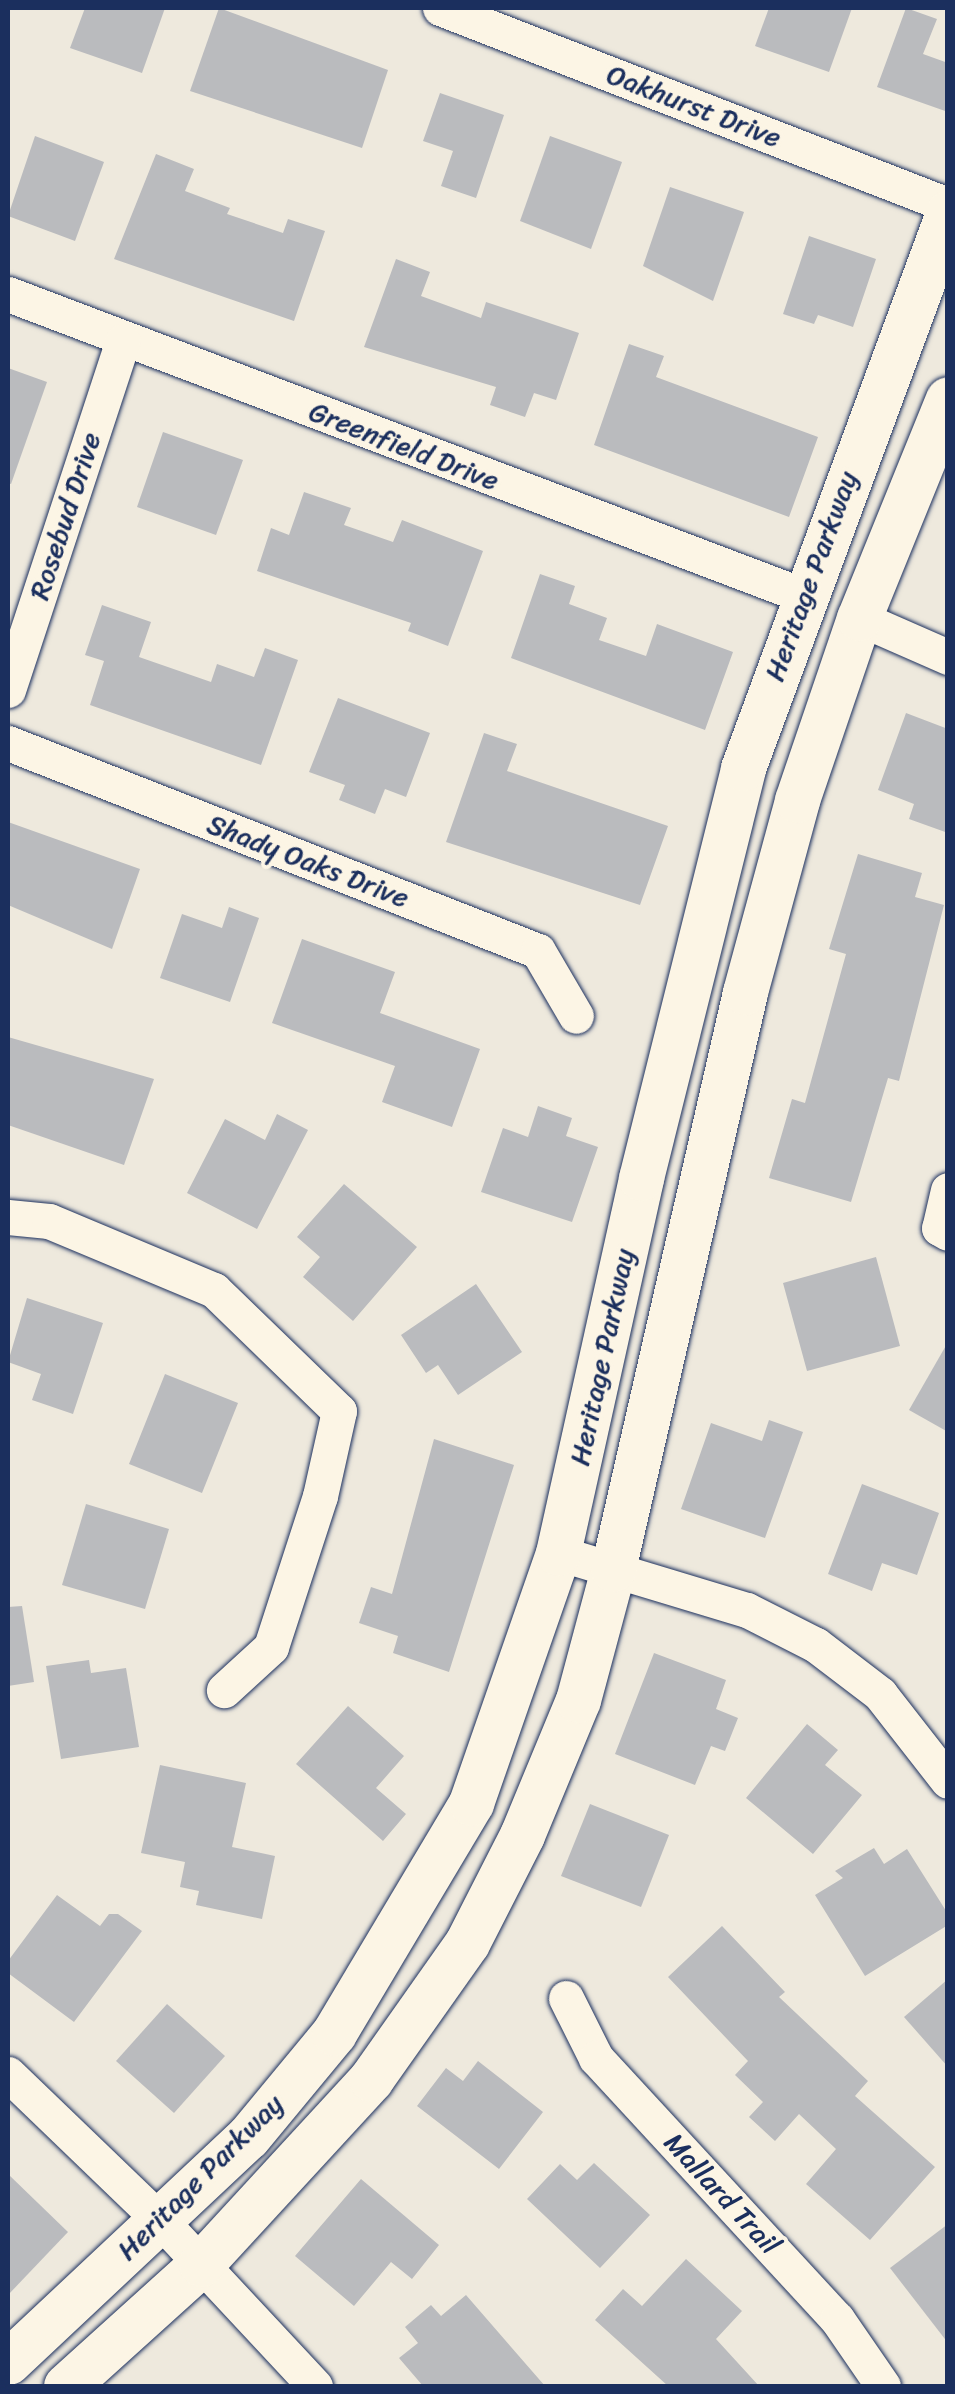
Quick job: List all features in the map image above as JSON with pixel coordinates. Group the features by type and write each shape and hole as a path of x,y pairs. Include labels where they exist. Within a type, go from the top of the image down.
{"main road":[{"name":"Heritage Parkway","path":"8,2362 248,2137 334,2033 471,1803 558,1552 641,1178 743,768 802,594 948,213"},
{"name":"Heritage Parkway","path":"66,2386 201,2264 372,2080 467,1943 522,1834 578,1700 614,1569 745,992 798,800 860,618 948,399"}],"street":[{"name":"Oakhurst Drive","path":"440,8 948,205"},
{"name":"Greenfield Drive","path":"8,294 123,341 802,594"},
{"name":"Rosebud Drive","path":"8,690 123,341"},
{"path":"860,618 948,656"},
{"name":"Shady Oaks Drive","path":"8,743 538,951 576,1016"},
{"path":"943,1230 948,1190"},
{"path":"8,1217 49,1222 214,1290 340,1410 320,1496 271,1647 224,1690"},
{"path":"558,1552 747,1610 816,1645 880,1694 948,1780"},
{"name":"Mallard Trail","path":"566,1998 596,2058 836,2319 884,2386"},
{"path":"8,2074 161,2220 314,2386"}],"building":[{"path":"85,8 165,8 142,73 70,48"},
{"path":"219,8 388,70 362,148 190,91"},
{"path":"769,8 852,8 829,72 755,46"},
{"path":"906,8 937,19 923,54 948,63 948,112 877,87"},
{"path":"440,93 504,115 476,198 441,186 453,151 423,141"},
{"path":"35,136 104,162 75,241 8,216"},
{"path":"550,136 622,162 591,249 520,221"},
{"path":"156,154 194,169 185,191 230,208 227,214 283,233 288,219 325,231 294,321 114,259"},
{"path":"670,187 744,212 713,301 643,266"},
{"path":"809,236 876,259 853,327 818,315 814,324 783,314"},
{"path":"396,259 430,272 421,296 481,318 486,302 579,333 556,400 534,393 525,417 490,405 496,387 364,347"},
{"path":"629,344 664,356 656,377 818,437 789,517 594,445"},
{"path":"8,368 47,382 11,484 8,483"},
{"path":"163,432 243,460 216,535 137,507"},
{"path":"304,492 351,508 344,525 393,542 402,520 483,551 448,646 408,631 411,623 257,571 271,528 289,535"},
{"path":"540,574 575,586 569,604 607,618 599,640 646,656 657,624 733,652 705,730 511,658"},
{"path":"102,605 151,622 139,657 211,682 217,664 254,677 265,648 298,660 261,765 90,705 104,661 85,655"},
{"path":"338,698 430,733 406,797 385,789 375,814 339,800 345,785 309,772"},
{"path":"906,713 948,729 948,833 909,819 914,804 878,790"},
{"path":"484,733 517,744 507,771 668,826 640,905 446,842"},
{"path":"8,822 140,869 112,949 8,905"},
{"path":"858,854 922,873 915,897 944,905 899,1081 888,1078 851,1202 769,1178 792,1099 805,1103 846,954 829,949"},
{"path":"229,907 259,918 230,1002 160,978 182,914 222,928"},
{"path":"302,939 395,972 380,1013 480,1049 452,1127 382,1102 395,1066 272,1023"},
{"path":"8,1037 154,1079 124,1165 8,1125"},
{"path":"538,1106 572,1118 566,1136 598,1147 572,1222 481,1192 503,1128 528,1137"},
{"path":"277,1114 308,1130 257,1229 187,1193 225,1119 265,1140"},
{"path":"344,1184 417,1247 353,1321 303,1277 320,1257 297,1237"},
{"path":"876,1257 900,1346 807,1371 783,1283"},
{"path":"476,1284 522,1352 458,1395 438,1365 426,1373 401,1335"},
{"path":"27,1298 103,1323 73,1414 32,1400 41,1374 8,1362"},
{"path":"948,1342 948,1432 909,1410"},
{"path":"165,1374 238,1403 202,1493 129,1464"},
{"path":"769,1420 803,1432 765,1538 681,1509 711,1423 762,1441"},
{"path":"434,1439 514,1465 449,1672 393,1653 398,1636 359,1623 371,1587 392,1594"},
{"path":"862,1484 939,1513 917,1575 882,1563 872,1591 828,1574"},
{"path":"86,1504 169,1529 145,1609 62,1585"},
{"path":"22,1606 34,1682 8,1686 8,1607"},
{"path":"654,1653 726,1680 716,1709 738,1718 725,1751 711,1746 695,1785 615,1754"},
{"path":"89,1660 91,1673 126,1668 139,1747 61,1759 46,1666"},
{"path":"348,1706 404,1756 376,1788 406,1814 383,1841 296,1764"},
{"path":"807,1724 838,1750 825,1765 862,1795 813,1854 746,1798"},
{"path":"160,1765 246,1783 232,1847 275,1856 262,1919 196,1905 199,1891 180,1887 185,1862 141,1853"},
{"path":"590,1804 669,1835 641,1907 561,1876"},
{"path":"874,1848 884,1864 907,1849 948,1914 948,1925 865,1976 815,1895 843,1878 835,1871"},
{"path":"57,1895 100,1926 109,1914 118,1914 142,1931 74,2022 8,1973 8,1961"},
{"path":"722,1926 785,1992 779,1997 868,2081 855,2096 935,2167 870,2240 806,2184 836,2149 799,2114 775,2141 749,2117 763,2102 735,2075 748,2061 668,1977"},
{"path":"948,1979 948,2067 904,2017"},
{"path":"167,2004 225,2056 174,2113 116,2061"},
{"path":"478,2061 543,2112 499,2169 417,2106 446,2068 463,2081"},
{"path":"594,2163 650,2215 600,2268 527,2199 560,2164 577,2180"},
{"path":"8,2174 68,2232 8,2295"},
{"path":"361,2179 439,2245 412,2279 391,2262 354,2306 295,2256"},
{"path":"948,2224 948,2343 890,2268"},
{"path":"686,2259 742,2311 716,2339 759,2386 668,2386 595,2320 623,2289 642,2306"},
{"path":"466,2295 545,2386 423,2386 399,2358 418,2343 405,2327 431,2305 441,2316"}]}
